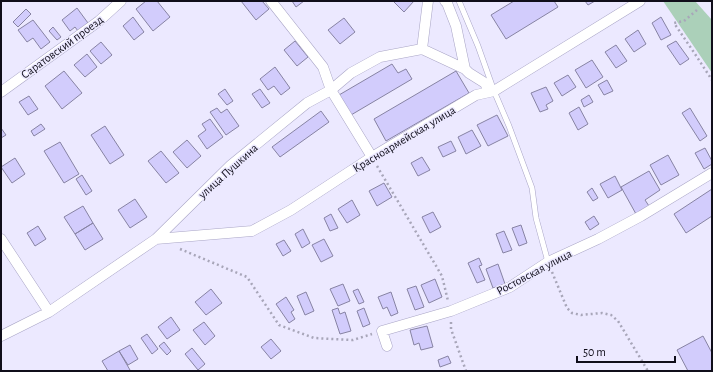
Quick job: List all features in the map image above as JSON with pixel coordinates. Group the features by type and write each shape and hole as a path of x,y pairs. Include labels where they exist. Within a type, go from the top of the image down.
{"street":[{"name":"Саратовский проезд","path":"1,92 99,21 121,1"},
{"path":"271,1 323,67 331,90 372,157"},
{"path":"428,1 422,49 465,69 469,74 485,83 491,91"},
{"path":"445,1 448,3 456,26 465,69"},
{"name":"Красноармейская улица","path":"156,239 252,231 291,210 372,157 476,95 491,91 640,1"},
{"name":"улица Пушкина","path":"1,336 49,312 156,239 231,165 307,103 331,90 351,74 380,57 422,49"},
{"name":"Ростовская улица","path":"382,331 451,311 510,287 548,262 635,220 712,173"},
{"path":"1,239 49,312"},
{"path":"382,331 387,346"}],"lane":[{"path":"459,1 478,46 491,91 509,126 532,188 536,218 548,262"}],"path":[{"path":"697,10 684,21 674,23 712,80"},
{"path":"372,157 442,276 451,311 451,329 466,371"},
{"path":"176,247 247,277 279,325 314,338 353,340 382,331"},
{"path":"548,262 566,308 572,313 581,315 602,313 611,315 618,321 648,371"}],"green space":[{"path":"663,1 695,1 712,20 712,73"}],"building":[{"path":"146,1 157,1 170,17 153,31 136,9"},
{"path":"241,1 262,1 269,9 256,20"},
{"path":"292,1 304,1 296,7"},
{"path":"393,1 414,1 404,12"},
{"path":"514,1 554,1 558,7 506,39 491,15"},
{"path":"585,1 595,1 588,5"},
{"path":"77,8 88,23 78,31 75,27 70,31 62,20"},
{"path":"26,9 31,14 18,27 13,22"},
{"path":"133,17 144,32 134,40 123,26"},
{"path":"661,17 671,35 661,40 652,23"},
{"path":"344,18 355,32 340,44 328,30"},
{"path":"33,20 50,42 41,49 33,38 27,42 18,30"},
{"path":"53,27 61,37 57,40 49,31"},
{"path":"638,30 646,44 634,52 625,39"},
{"path":"295,41 308,57 297,66 284,50"},
{"path":"676,41 689,59 680,65 667,46"},
{"path":"101,42 112,55 101,64 90,51"},
{"path":"616,45 627,61 616,68 605,52"},
{"path":"87,54 97,67 85,77 74,65"},
{"path":"592,60 603,77 586,88 575,70"},
{"path":"392,64 398,73 406,69 412,79 351,115 339,95"},
{"path":"275,67 290,88 281,95 274,86 268,90 260,79"},
{"path":"64,71 82,93 62,109 45,86"},
{"path":"456,71 469,93 386,141 374,119"},
{"path":"568,75 576,87 562,96 554,83"},
{"path":"607,80 613,91 604,95 598,85"},
{"path":"546,87 553,101 546,105 548,109 540,112 531,93"},
{"path":"225,89 233,101 227,105 218,94"},
{"path":"260,89 270,103 262,108 252,94"},
{"path":"589,95 593,102 584,107 581,100"},
{"path":"29,96 38,109 28,115 19,102"},
{"path":"579,107 588,124 578,130 569,113"},
{"path":"217,108 221,113 227,109 239,126 226,135 210,112"},
{"path":"690,108 707,136 700,141 682,113"},
{"path":"321,111 329,122 280,157 272,147"},
{"path":"497,115 508,136 488,146 477,125"},
{"path":"210,119 223,137 207,149 198,136 206,130 202,124"},
{"path":"41,124 45,129 34,136 31,131"},
{"path":"105,126 124,155 110,164 91,135"},
{"path":"1,128 6,135 1,138"},
{"path":"472,130 481,146 466,154 458,137"},
{"path":"187,140 201,156 187,168 173,152"},
{"path":"451,141 456,151 443,157 438,147"},
{"path":"60,142 79,174 64,183 44,151"},
{"path":"705,148 712,161 712,164 704,169 695,153"},
{"path":"161,151 179,173 166,183 148,161"},
{"path":"668,155 679,175 661,185 650,165"},
{"path":"422,157 430,170 418,176 411,163"},
{"path":"15,158 25,174 12,183 1,167"},
{"path":"649,171 660,190 645,200 649,206 636,214 621,187"},
{"path":"82,175 92,191 86,195 76,179"},
{"path":"615,176 622,190 608,198 600,184"},
{"path":"384,183 392,197 377,206 369,191"},
{"path":"592,188 598,198 593,201 587,192"},
{"path":"712,189 712,216 686,233 674,214"},
{"path":"135,199 147,217 130,228 118,210"},
{"path":"352,200 360,215 347,223 338,209"},
{"path":"83,206 93,223 75,234 64,217"},
{"path":"433,212 441,227 430,233 422,217"},
{"path":"331,214 338,228 330,231 324,218"},
{"path":"594,216 599,224 590,230 585,222"},
{"path":"93,223 103,239 85,250 75,234"},
{"path":"521,225 527,243 519,246 512,228"},
{"path":"38,226 46,239 35,246 27,233"},
{"path":"303,229 310,243 302,248 295,234"},
{"path":"504,231 512,250 503,253 496,234"},
{"path":"324,239 333,256 321,262 312,245"},
{"path":"284,240 291,251 283,256 276,244"},
{"path":"479,258 482,265 479,266 485,280 477,283 468,263"},
{"path":"498,264 505,284 493,288 486,269"},
{"path":"435,279 442,297 429,303 421,285"},
{"path":"343,284 350,301 338,306 330,289"},
{"path":"416,286 424,307 415,310 407,289"},
{"path":"211,289 222,303 206,315 195,302"},
{"path":"358,289 364,302 359,304 353,291"},
{"path":"306,292 314,311 305,315 297,296"},
{"path":"391,292 398,313 391,316 387,307 383,309 378,297"},
{"path":"286,297 294,310 291,312 295,319 289,323 276,304"},
{"path":"338,308 340,314 345,312 351,331 340,334 332,310"},
{"path":"364,308 370,324 363,327 357,311"},
{"path":"171,317 180,330 167,339 158,327"},
{"path":"204,322 215,336 205,345 193,330"},
{"path":"427,326 433,347 421,350 419,343 414,345 410,330"},
{"path":"147,334 158,349 152,354 141,338"},
{"path":"703,336 712,353 712,371 688,371 677,350"},
{"path":"271,339 281,351 271,359 261,347"},
{"path":"164,342 171,351 167,355 159,346"},
{"path":"130,345 138,359 128,365 119,351"},
{"path":"192,348 205,364 198,370 185,354"},
{"path":"119,351 130,370 108,371 102,361"},
{"path":"448,356 451,363 440,367 438,360"}]}
